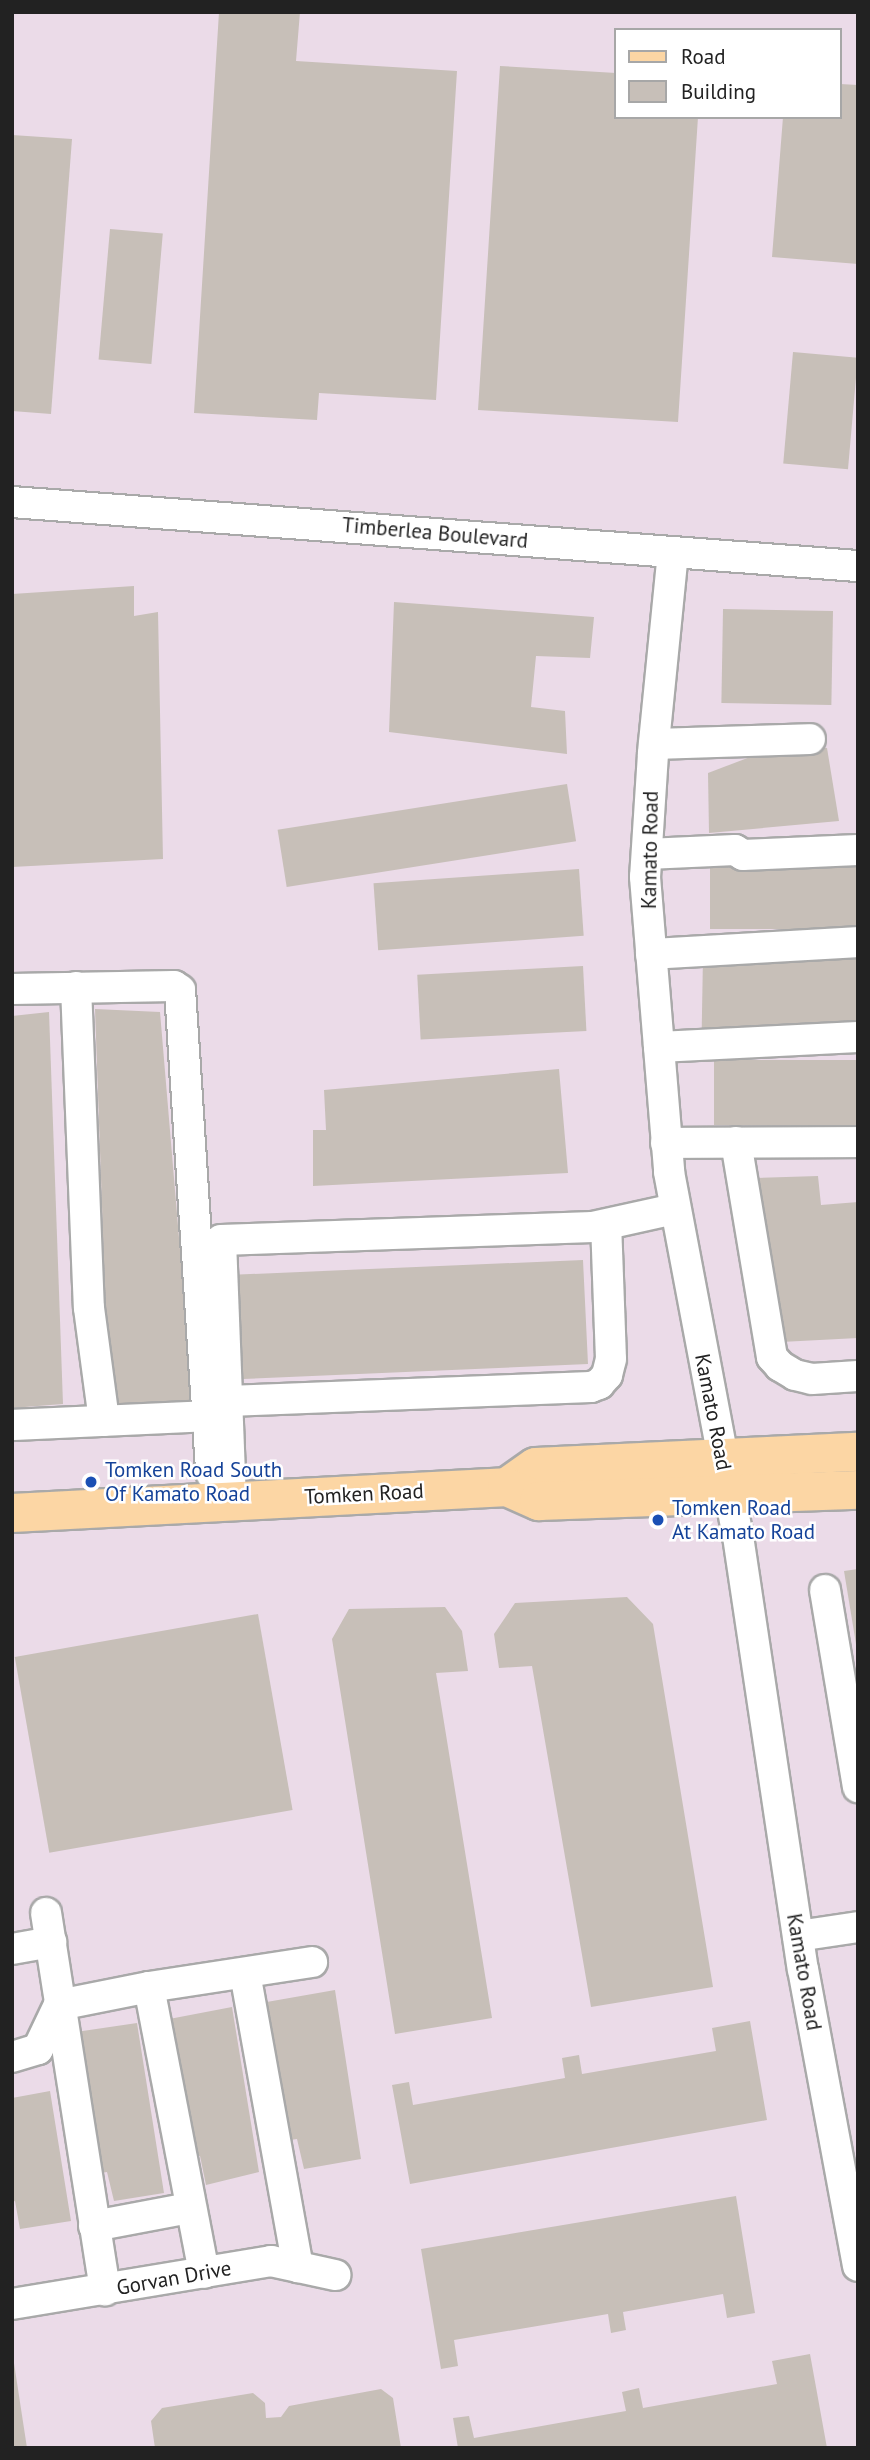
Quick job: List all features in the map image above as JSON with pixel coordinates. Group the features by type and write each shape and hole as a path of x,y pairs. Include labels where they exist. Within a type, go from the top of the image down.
{"main road":[{"path":"507,1487 536,1467 858,1451"},
{"name":"Tomken Road","path":"12,1513 507,1487 539,1501 858,1490"}],"street":[{"name":"Timberlea Boulevard","path":"12,502 858,565"},
{"name":"Kamato Road","path":"673,552 654,744 645,877 666,1143 675,1209 738,1536 797,1936 858,2266"},
{"path":"654,744 810,739"},
{"path":"735,850 742,841 858,835"},
{"path":"647,854 735,850 743,855 858,850"},
{"path":"651,954 858,942"},
{"path":"12,989 174,986 180,990 218,1409 223,1502"},
{"path":"76,988 89,1308 104,1421"},
{"path":"659,1047 858,1037"},
{"path":"736,1142 772,1357 779,1366 795,1375 812,1379 858,1376"},
{"path":"666,1143 858,1142"},
{"path":"218,1409 221,1240 606,1225 675,1209"},
{"path":"12,1425 104,1421 218,1409 591,1387 607,1375 611,1359 606,1225"},
{"path":"825,1590 858,1787"},
{"path":"46,1913 105,2290"},
{"path":"797,1936 858,1927"},
{"path":"12,1950 51,1942"},
{"path":"59,2005 149,1987 312,1962"},
{"path":"245,1973 298,2267"},
{"path":"149,1987 189,2208 204,2273"},
{"path":"12,2057 38,2049 59,2005"},
{"path":"94,2226 189,2208"},
{"name":"Gorvan Drive","path":"12,2304 271,2261 335,2274"}],"shaded area":[{"path":"12,12 858,12 858,2448 12,2448"}],"building":[{"path":"219,12 300,12 296,61 457,71 436,400 319,393 317,420 194,413"},
{"path":"500,66 614,73 614,119 698,119 678,422 478,410"},
{"path":"842,84 858,85 858,264 772,257 783,119 842,119"},
{"path":"12,135 72,139 51,414 12,411"},
{"path":"110,229 163,234 151,364 99,360"},
{"path":"793,352 858,358 848,469 783,464"},
{"path":"134,586 134,616 158,612 163,859 12,867 12,594"},
{"path":"394,602 594,617 590,658 536,656 531,707 565,711 567,754 389,732"},
{"path":"723,609 833,611 831,705 721,703"},
{"path":"779,746 827,748 839,821 709,833 708,773"},
{"path":"567,784 576,841 287,887 278,830"},
{"path":"710,861 858,861 858,929 710,929"},
{"path":"579,869 584,936 378,950 374,883"},
{"path":"703,956 858,959 857,1031 702,1028"},
{"path":"583,966 586,1031 421,1040 417,975"},
{"path":"95,1009 160,1012 193,1404 109,1405"},
{"path":"49,1012 63,1404 12,1408 12,1016"},
{"path":"714,1060 858,1060 858,1125 714,1125"},
{"path":"559,1069 568,1173 313,1186 313,1130 326,1130 324,1090"},
{"path":"818,1176 821,1205 858,1202 858,1338 781,1342 757,1178"},
{"path":"583,1260 588,1364 243,1379 243,1363 231,1363 228,1275"},
{"path":"858,1569 858,1643 856,1644 844,1571"},
{"path":"627,1597 653,1624 713,1987 591,2007 532,1666 499,1668 494,1634 515,1603"},
{"path":"445,1607 462,1631 468,1671 436,1673 492,2018 395,2034 332,1639 349,1609"},
{"path":"258,1614 293,1810 49,1853 15,1657"},
{"path":"335,1990 361,2159 304,2169 297,2139 283,2141 261,2003"},
{"path":"232,2007 259,2172 206,2185 200,2156 187,2157 164,2020"},
{"path":"750,2021 767,2120 410,2184 392,2085 409,2082 413,2105 565,2078 562,2058 579,2055 582,2074 716,2051 712,2028"},
{"path":"137,2023 164,2193 114,2201 107,2172 95,2174 69,2033"},
{"path":"50,2091 71,2221 20,2229 15,2201 12,2202 12,2098"},
{"path":"736,2196 755,2313 727,2318 723,2294 623,2312 626,2330 611,2333 608,2314 454,2340 458,2366 441,2369 421,2249"},
{"path":"810,2354 827,2448 458,2448 453,2418 469,2416 474,2438 626,2411 622,2392 639,2388 643,2408 777,2384 772,2361"},
{"path":"14,2363 27,2448 12,2448"},
{"path":"381,2389 393,2398 401,2448 155,2448 151,2421 162,2408 253,2393 265,2403 266,2418 281,2417 289,2406"}],"place":[{"name":"Tomken Road South Of Kamato Road","path":"91,1482"},
{"name":"Tomken Road At Kamato Road","path":"658,1520"}]}
